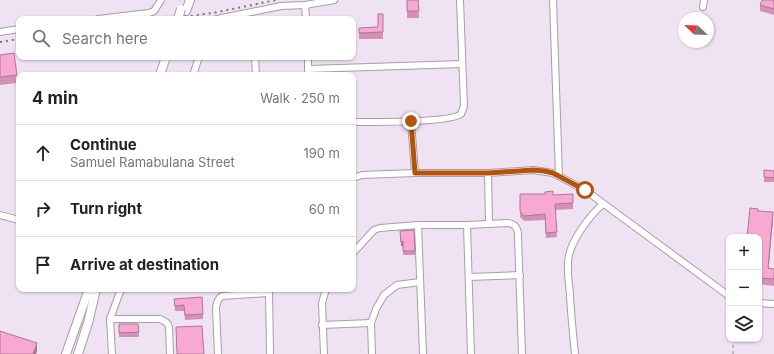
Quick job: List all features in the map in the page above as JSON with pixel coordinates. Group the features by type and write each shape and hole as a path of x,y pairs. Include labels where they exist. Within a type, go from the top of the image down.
{"main road":[{"path":"183,13 184,0"},
{"path":"183,13 190,0"},
{"path":"161,72 165,60"},
{"path":"166,72 170,60"},
{"path":"66,354 88,292"},
{"path":"78,354 88,323 95,292"}],"street":[{"path":"124,16 154,11 161,0"},
{"path":"232,16 281,6 306,5 334,0"},
{"path":"356,122 411,121 455,117 461,114 464,106 460,0"},
{"path":"553,0 559,176"},
{"path":"703,7 704,0"},
{"path":"306,5 306,16"},
{"path":"0,32 16,29"},
{"path":"194,72 198,60"},
{"path":"254,60 256,72"},
{"path":"308,60 308,72 462,64"},
{"path":"411,121 415,173"},
{"path":"356,177 362,175 415,173 544,171 559,176 585,190 726,294"},
{"path":"488,173 490,223"},
{"path":"575,354 568,272 569,255 574,241 592,214 603,204"},
{"path":"0,215 16,219"},
{"path":"356,250 374,230 380,228 418,225 467,225 490,223 511,223 516,226 520,275 522,354"},
{"path":"418,225 423,354"},
{"path":"467,225 471,354"},
{"path":"469,276 520,275"},
{"path":"372,354 371,323 376,309 384,295 397,284 420,282"},
{"path":"112,354 110,319 120,292"},
{"path":"218,354 216,308 220,297 260,292"},
{"path":"269,292 270,354"},
{"path":"324,354 322,303 325,292"},
{"path":"762,303 774,304"},
{"path":"110,319 164,320 169,327 170,354"},
{"path":"322,325 371,323"}],"path":[{"path":"733,342 733,354"}],"building":[{"path":"407,0 418,0 419,11 407,11"},
{"path":"762,0 774,0 774,9 760,5"},
{"path":"378,14 383,14 383,32 359,33 359,28 378,27"},
{"path":"14,53 16,75 0,77 0,55"},
{"path":"764,170 774,171 774,178 764,177"},
{"path":"553,191 553,195 573,194 573,203 555,204 557,232 546,233 545,214 524,216 520,211 520,194 545,194 545,192"},
{"path":"750,208 758,209 758,211 773,212 768,268 774,269 774,279 762,278 762,234 747,234"},
{"path":"414,230 415,251 403,251 403,241 401,242 400,231"},
{"path":"202,297 203,314 185,315 184,305 175,306 174,299"},
{"path":"119,324 138,324 139,332 119,333"},
{"path":"202,326 204,354 177,354 176,327"},
{"path":"0,331 37,343 33,354 0,354"}],"railway":[{"path":"190,16 213,13 276,0"},
{"path":"0,42 16,39"}],"route":[{"path":"411,121 415,173 544,171 553,173 585,190"}]}
